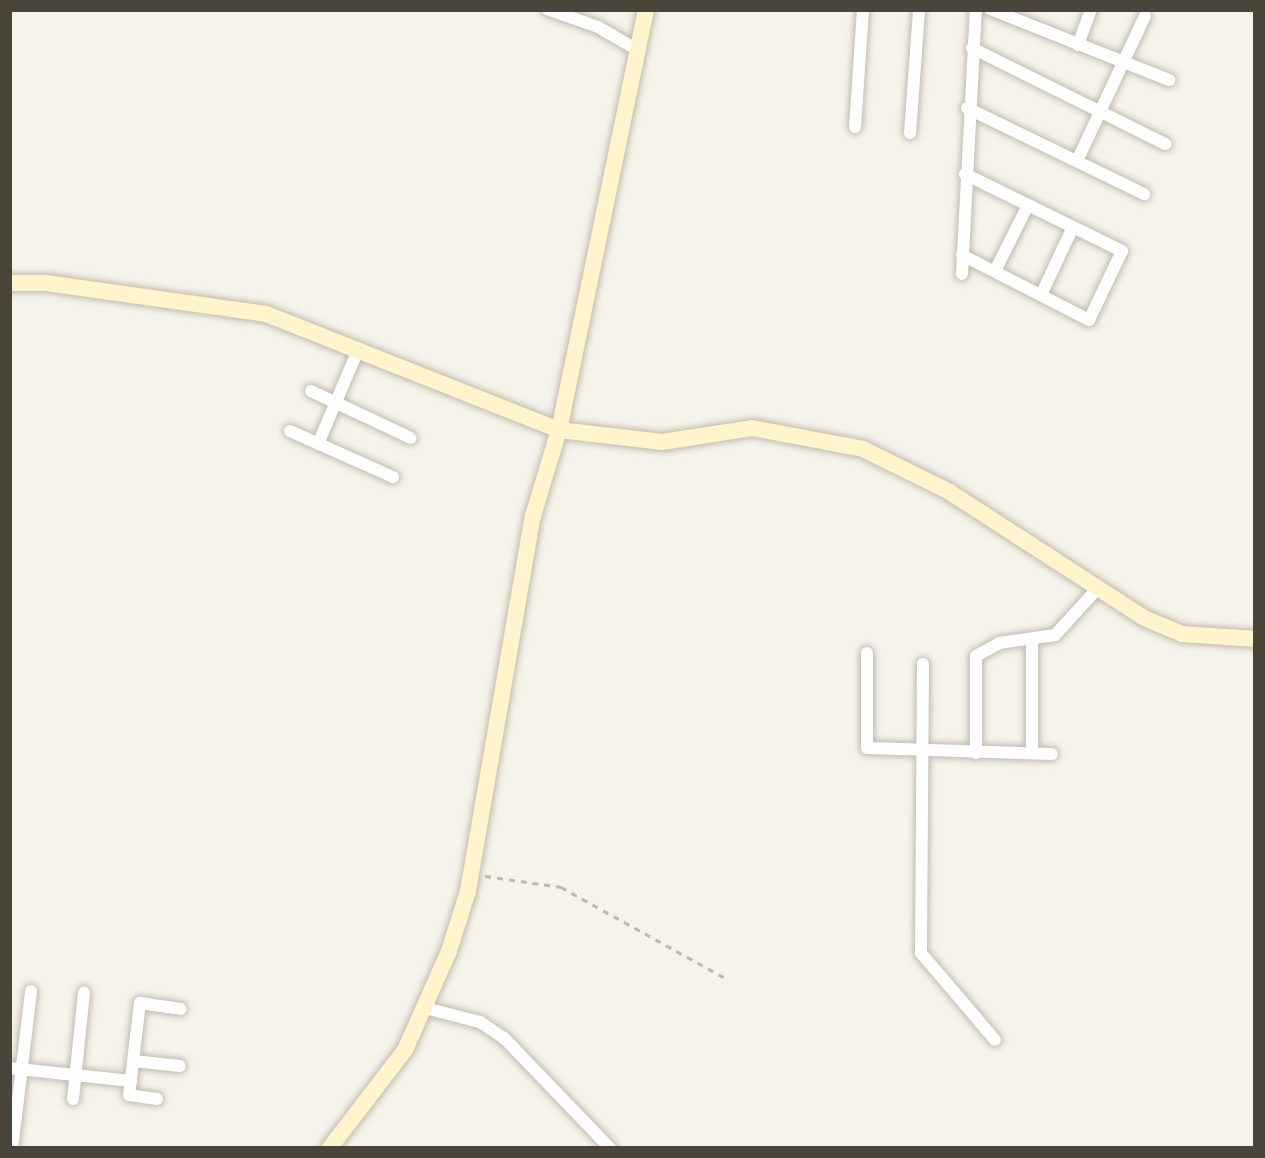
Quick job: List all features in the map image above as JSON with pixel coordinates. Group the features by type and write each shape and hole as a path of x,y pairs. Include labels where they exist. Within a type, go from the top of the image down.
{"street":[{"path":"547,9 598,27 636,49"},
{"path":"329,1149 389,1077 449,951 471,874 533,516 560,430 646,9"},
{"path":"855,127 863,9"},
{"path":"910,133 920,9"},
{"path":"962,274 967,108 976,9"},
{"path":"990,9 1169,80"},
{"path":"1078,44 1090,9"},
{"path":"1077,161 1145,16"},
{"path":"972,48 1165,144"},
{"path":"967,108 1144,194"},
{"path":"962,255 1089,320 1122,251 965,174"},
{"path":"994,271 1028,205"},
{"path":"1041,295 1073,227"},
{"path":"9,283 46,283 266,314 560,430 662,442 752,428 863,449 948,491 1098,588 1182,634 1256,639"},
{"path":"318,444 359,348"},
{"path":"311,391 411,438"},
{"path":"290,431 393,476"},
{"path":"976,753 976,656 999,643 1055,635 1098,588"},
{"path":"1032,640 1032,752"},
{"path":"866,653 867,748 1052,754"},
{"path":"923,664 921,953 995,1040"},
{"path":"12,1149 16,1069 31,991"},
{"path":"73,1099 85,993"},
{"path":"157,1099 129,1095 140,1003 181,1009"},
{"path":"424,1008 481,1022 505,1039 611,1149"},
{"path":"134,1061 180,1066"},
{"path":"16,1069 131,1081"}],"path":[{"path":"471,874 562,887 725,978"}]}
